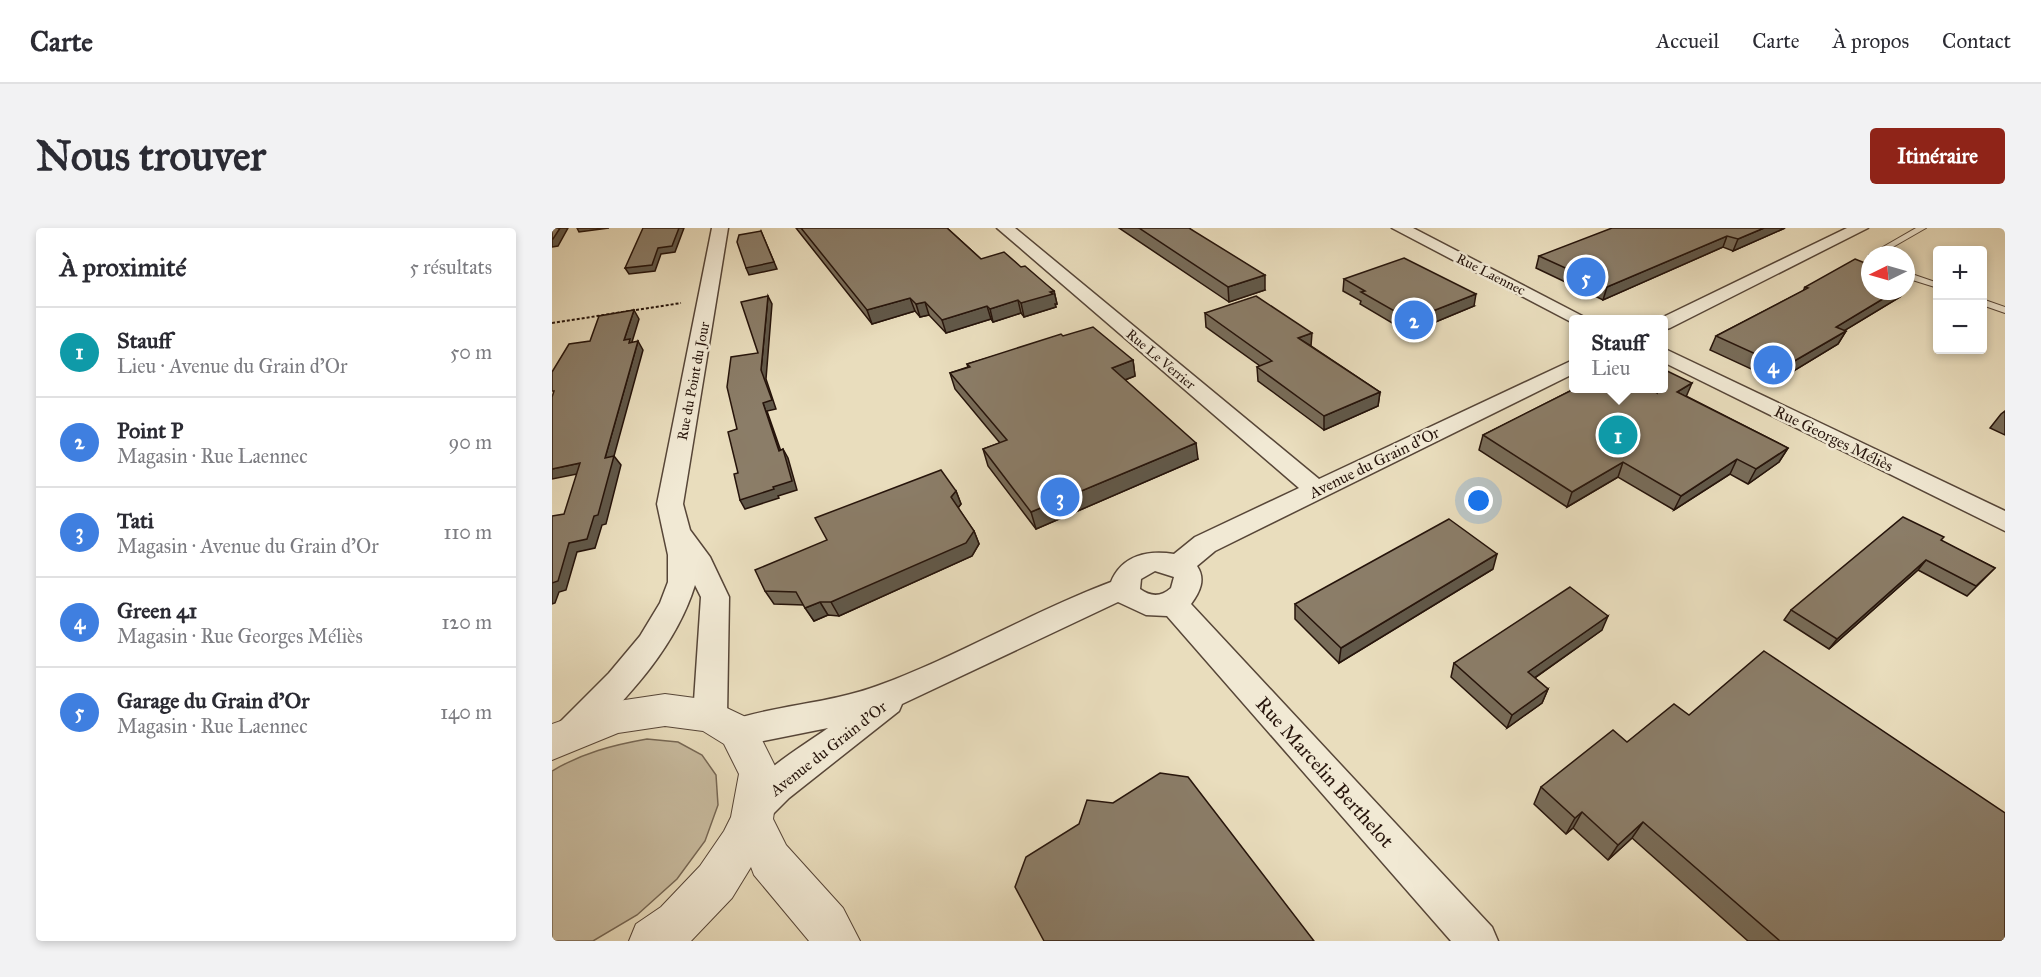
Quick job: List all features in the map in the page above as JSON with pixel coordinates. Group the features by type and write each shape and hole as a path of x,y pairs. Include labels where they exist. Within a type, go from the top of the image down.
{"street":[{"name":"Rue du Point du Jour","path":"561,738 621,682 665,623 683,580 678,533 670,504 720,228"},
{"name":"Rue Le Verrier","path":"1005,228 1317,490"},
{"name":"Rue Laennec","path":"1400,228 1571,315"},
{"path":"1668,322 1860,228"},
{"name":"Rue Georges Méliès","path":"1668,356 2005,522"},
{"name":"Avenue du Grain d'Or","path":"1179,565 1205,544 1569,368"},
{"name":"Rue du Point du Jour","path":"678,533 696,557 715,597 724,724"},
{"path":"1165,561 1179,565 1188,574 1189,586 1173,603 1146,606 1135,602 1125,588 1131,571 1141,565 1165,561"},
{"name":"Avenue du Grain d'Or","path":"724,724 804,722 903,690 1022,631 1125,588"},
{"name":"Rue Marcelin Berthelot","path":"1173,603 1478,941"},
{"name":"Avenue du Grain d'Or","path":"753,814 776,787 903,690"},
{"path":"561,738 618,717 665,710 724,724 759,774 753,814 739,846 716,882 677,923 653,941"},
{"path":"753,814 770,860 836,941"}],"lane":[{"path":"1889,246 1922,228"},
{"path":"1915,278 1933,284"},
{"path":"1987,303 2005,310"}],"path":[{"path":"552,323 709,298"}],"shaded area":[{"path":"647,739 678,742 702,755 716,775 718,805 705,841 677,879 637,915 593,941 552,941 552,771 598,750"}],"building":[{"path":"552,228 560,228 553,239 552,239"},
{"path":"643,228 679,228 672,246 658,248 652,265 625,268"},
{"path":"801,228 947,228 981,259 1004,252 1021,267 1025,266 1054,291 1050,292 1053,294 1021,303 1018,300 990,309 987,306 942,320 925,302 916,304 910,298 867,310"},
{"path":"1139,228 1189,228 1265,275 1228,287"},
{"path":"1612,228 1764,228 1738,239 1727,236 1607,287 1539,256"},
{"path":"761,231 774,262 746,268 737,242 739,235"},
{"path":"1404,258 1476,294 1410,320 1361,292 1365,291 1344,279"},
{"path":"1855,259 1861,261 1861,300 1881,300 1836,327 1846,331 1784,367 1716,336 1808,288 1805,287"},
{"path":"768,296 761,370 772,400 763,403 779,451 783,449 792,481 740,500 734,474 738,473 728,432 737,429 727,387 731,357 758,353 741,302"},
{"path":"1256,296 1312,333 1298,338 1380,392 1324,416 1257,367 1272,361 1205,313"},
{"path":"634,310 624,340 630,339 629,343 638,341 605,458 614,456 598,515 594,516 587,539 569,543 558,581 552,583 552,516 564,514 580,463 552,469 552,397 554,391 552,391 552,372 569,344 590,341 599,316"},
{"path":"1093,327 1133,360 1112,368 1196,443 1031,512 983,449 1007,440 950,373 970,367 967,364 1061,334 1063,336"},
{"path":"1668,371 1692,383 1677,392 1788,448 1756,469 1737,459 1681,496 1623,462 1572,492 1483,435 1569,392 1668,393"},
{"path":"941,470 956,491 951,497 974,531 966,543 831,602 820,602 805,608 796,592 765,591 755,570 827,540 815,518"},
{"path":"1903,517 1944,537 1941,540 1995,568 1976,586 1926,560 1837,639 1791,610"},
{"path":"1449,519 1497,554 1341,648 1295,604"},
{"path":"1570,587 1608,616 1528,672 1548,689 1512,715 1454,663"},
{"path":"1764,651 2005,813 2005,941 1780,941 1643,822 1618,845 1582,812 1575,818 1541,787 1613,730 1627,742 1674,704 1689,715"},
{"path":"1160,773 1188,777 1314,941 1044,941 1015,887 1026,857 1079,824 1087,800 1113,803"}],"place":[{"name":"Garage du Grain d'Or","path":"1586,277"},
{"name":"Point P","path":"1414,320"},
{"name":"Green 41","path":"1773,365"},
{"name":"Stauff","path":"1618,435"},
{"name":"Tati","path":"1060,497"}]}
